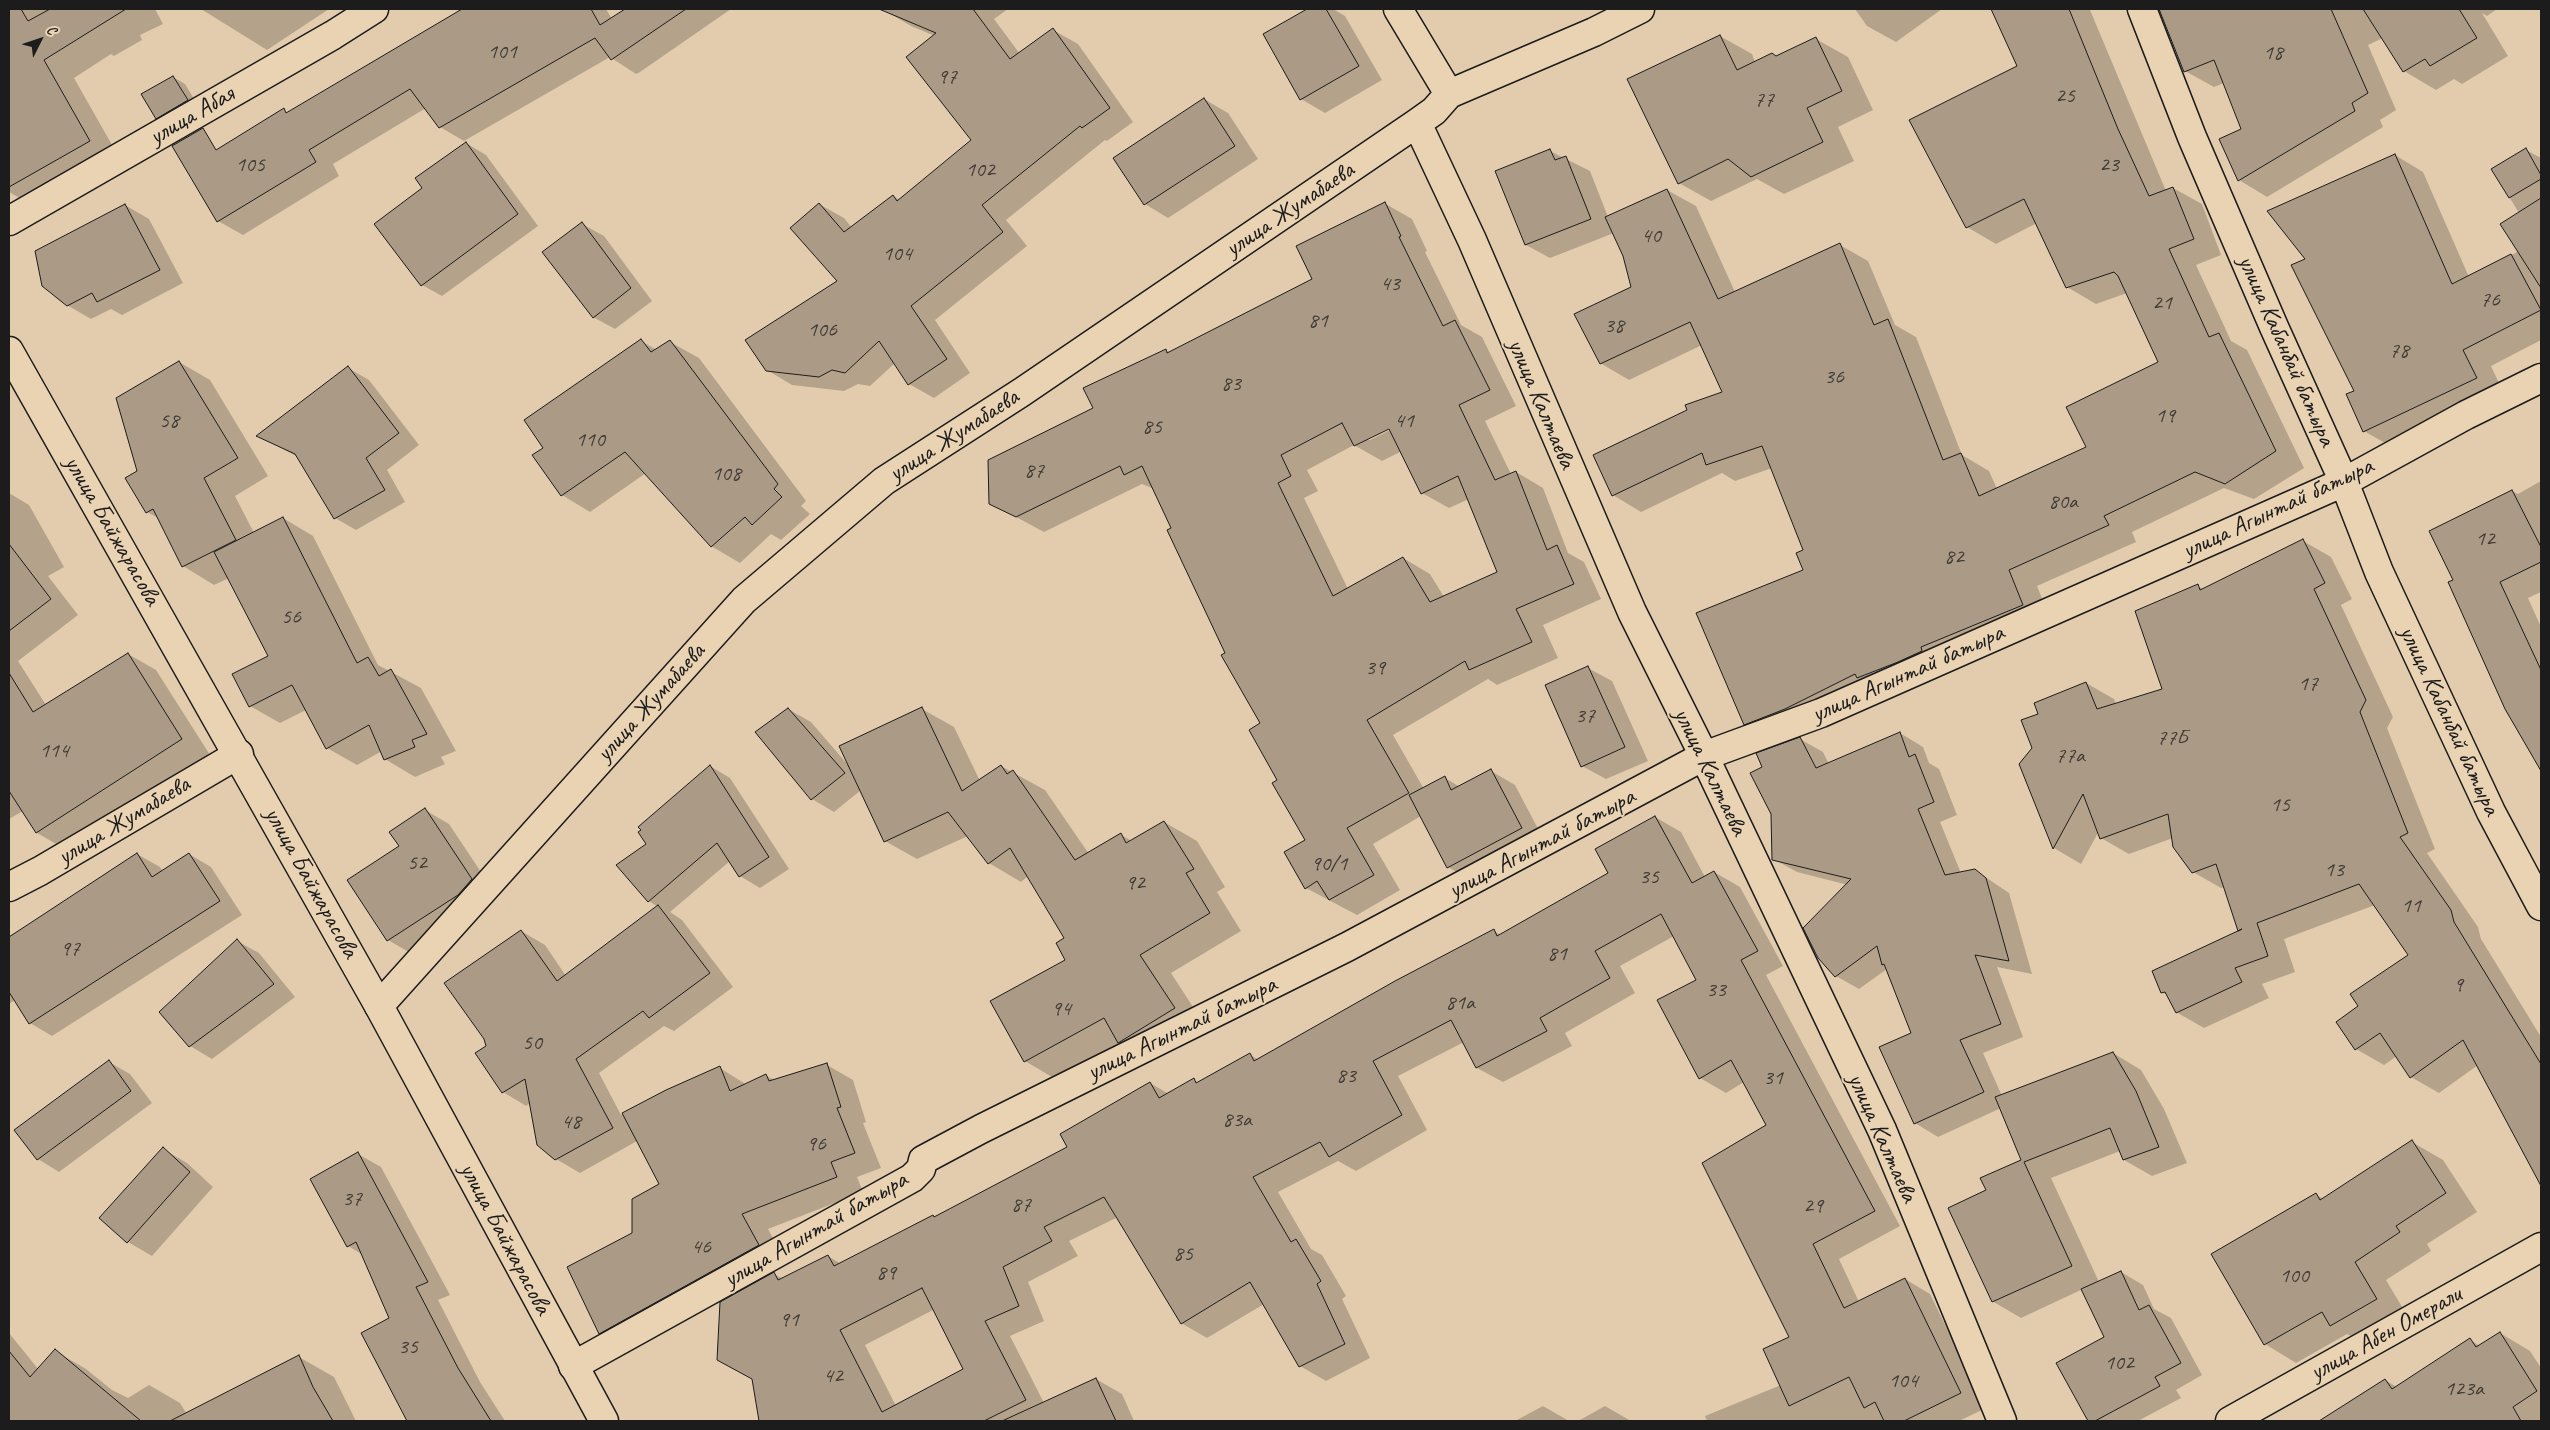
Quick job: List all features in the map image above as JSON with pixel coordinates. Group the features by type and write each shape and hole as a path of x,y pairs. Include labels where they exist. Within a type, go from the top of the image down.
{"street":[{"name":"улица Абая","path":"9,221 333,35 374,9"},
{"path":"1398,9 1449,94"},
{"name":"улица Жумабаева","path":"380,1006 744,600 884,481 1022,392 1417,123 1434,111 1449,94 1594,32 1640,9"},
{"name":"улица Кабанбай батыра","path":"2142,9 2192,138 2344,482 2379,572 2491,812 2541,906"},
{"name":"улица Калтаева","path":"1417,123 1472,240 1632,612 1704,756 1882,1130 2002,1421"},
{"name":"улица Байжарасова","path":"9,351 239,754 380,1006 604,1421"},
{"name":"улица Агынтай батыра","path":"573,1366 912,1178 921,1169 923,1160 1347,947 1562,834 1704,756 1821,714 2344,482 2466,415 2541,378"},
{"name":"улица Жумабаева","path":"9,887 40,871 239,754"},
{"name":"улица Абен Омерали","path":"2230,1421 2541,1247"}],"building":[{"path":"9,9 21,9 28,21 50,9 126,9 44,60 90,141 9,187"},
{"path":"462,9 591,9 600,25 625,9 686,9 611,60 595,38 439,128 410,89 309,150 316,162 217,222 172,146 203,128 216,150 284,108 286,113"},
{"path":"879,9 973,9 1010,59 1053,28 1110,108 1082,128 1080,126 982,205 1003,232 911,306 947,359 908,385 879,341 845,373 832,370 819,377 766,371 745,340 837,281 790,228 819,203 844,232 893,195 897,201 971,140 906,57 936,33"},
{"path":"1307,9 1326,9 1359,66 1300,100 1263,34"},
{"path":"1991,9 2069,9 2118,129 2149,196 2173,187 2194,239 2169,249 2209,337 2219,333 2276,451 2225,484 2195,472 2104,516 2109,525 2009,570 2023,605 1921,647 1922,651 1898,662 1857,678 1855,674 1785,709 1744,725 1696,613 1803,570 1796,553 1803,550 1762,446 1706,465 1702,453 1612,496 1593,455 1687,410 1685,405 1722,392 1690,322 1600,364 1574,314 1631,287 1623,256 1605,217 1667,189 1718,299 1840,243 1874,325 1888,319 1943,460 1961,453 1979,496 2086,447 2066,407 2158,362 2118,276 2114,272 2066,288 2024,199 1966,228 1909,120 2017,66"},
{"path":"2159,9 2331,9 2368,93 2352,103 2355,111 2238,181 2219,139 2241,129 2214,60 2184,72"},
{"path":"2363,9 2459,9 2477,38 2430,66 2425,59 2403,72"},
{"path":"1720,35 1737,70 1772,53 1776,56 1816,37 1842,91 1807,108 1823,142 1751,177 1728,159 1678,184 1627,79"},
{"path":"173,76 188,100 156,119 141,94"},
{"path":"1204,98 1235,146 1144,205 1113,158"},
{"path":"466,142 518,214 421,286 374,224 422,188 415,178"},
{"path":"2526,148 2541,175 2541,179 2509,198 2491,169"},
{"path":"1550,149 1555,160 1566,156 1591,219 1525,245 1495,171"},
{"path":"2395,154 2452,284 2511,254 2541,310 2463,350 2477,378 2363,432 2346,394 2354,391 2291,265 2305,259 2267,211"},
{"path":"2541,198 2541,288 2500,224"},
{"path":"1385,202 1401,236 1399,237 1443,326 1455,320 1490,390 1459,405 1495,480 1516,471 1547,550 1557,545 1574,584 1516,609 1532,642 1469,670 1465,661 1367,720 1409,793 1347,828 1374,875 1329,900 1317,881 1305,889 1284,852 1305,840 1272,783 1277,780 1249,730 1260,723 1221,655 1225,653 1167,530 1171,528 1142,466 1124,475 1120,466 1016,517 989,504 988,460 1093,408 1083,388 1166,349 1167,353 1312,279 1296,246","holes":["1342,423 1354,446 1389,429 1421,494 1458,476 1497,572 1430,602 1403,557 1333,596 1278,483 1291,476 1281,455"]},
{"path":"125,204 160,270 97,302 92,293 67,306 42,286 35,251"},
{"path":"582,222 631,288 593,318 542,252"},
{"path":"641,339 651,352 670,340 778,484 774,489 782,497 752,525 745,517 711,547 625,452 561,496 532,455 543,448 524,420"},
{"path":"179,361 238,458 204,478 236,540 182,567 153,509 146,513 125,478 137,471 116,398"},
{"path":"348,366 399,433 366,458 385,490 334,519 295,454 256,436"},
{"path":"2512,490 2541,547 2541,562 2500,582 2541,670 2541,771 2505,709 2448,582 2453,580 2429,531"},
{"path":"283,517 357,663 368,657 379,676 391,669 427,734 412,740 415,747 384,760 369,725 326,749 292,685 249,707 232,674 268,656 214,552"},
{"path":"2303,539 2325,583 2314,589 2366,700 2360,712 2408,833 2400,837 2451,910 2454,922 2541,1064 2541,1186 2463,1040 2410,1078 2380,1033 2355,1050 2336,1022 2358,1006 2350,994 2408,955 2359,884 2257,923 2268,956 2235,968 2242,982 2176,1013 2165,992 2161,993 2152,971 2238,931 2216,864 2192,873 2173,847 2168,814 2100,839 2083,794 2053,849 2019,764 2032,748 2021,720 2038,714 2034,703 2086,682 2097,709 2162,689 2135,611 2198,584 2200,590"},
{"path":"9,544 51,599 9,631"},
{"path":"128,653 182,739 36,833 9,791 9,673 33,712"},
{"path":"1588,666 1625,747 1581,767 1545,685"},
{"path":"922,707 962,791 1001,765 1007,774 1013,770 1075,860 1121,833 1126,843 1164,821 1194,869 1186,873 1210,913 1140,955 1175,1008 1118,1043 1104,1018 1024,1062 990,1001 1065,960 1056,943 1064,938 1010,848 988,864 948,812 884,842 839,746"},
{"path":"788,708 845,773 811,800 755,732"},
{"path":"1900,732 1909,757 1915,754 1934,802 1918,809 1945,875 1975,869 1986,878 2009,961 1975,955 2001,1024 1960,1040 1984,1092 1914,1124 1879,1047 1911,1033 1884,964 1882,965 1877,946 1835,977 1818,958 1803,928 1851,879 1772,860 1771,814 1750,773 1762,767 1756,753 1800,737 1816,768"},
{"path":"710,765 769,857 739,877 717,843 648,902 616,865 646,844 638,832 641,830 638,827"},
{"path":"1491,769 1522,828 1447,868 1409,795 1445,776 1451,790"},
{"path":"425,808 472,879 458,895 387,941 347,880 399,846 389,832"},
{"path":"1655,816 1692,883 1714,871 1758,951 1741,960 1875,1211 1813,1244 1844,1308 1905,1278 1961,1393 1904,1421 1884,1421 1875,1402 1864,1408 1849,1377 1789,1406 1763,1349 1789,1337 1702,1163 1766,1125 1731,1060 1699,1079 1657,1000 1696,980 1661,914 1595,951 1610,978 1540,1018 1547,1031 1476,1068 1451,1020 1373,1061 1402,1115 1329,1157 1320,1142 1253,1177 1291,1242 1296,1239 1321,1281 1317,1284 1345,1344 1299,1367 1250,1282 1181,1324 1104,1197 1044,1227 1052,1241 1003,1267 1019,1306 985,1321 1026,1400 984,1421 759,1421 752,1379 717,1360 720,1302 774,1272 778,1280 828,1255 834,1266 933,1215 934,1217 1067,1147 1060,1134 1150,1082 1159,1098 1194,1078 1196,1083 1250,1053 1254,1061 1395,981 1494,929 1497,936 1608,873 1595,849","holes":["922,1288 963,1369 882,1412 840,1330"]},
{"path":"137,853 152,877 189,853 220,901 29,1024 9,992 9,937"},
{"path":"658,905 710,973 649,1018 643,1011 576,1059 613,1128 555,1160 537,1145 525,1079 502,1093 475,1053 486,1046 484,1039 444,983 521,930 557,981"},
{"path":"237,939 274,984 189,1047 159,1012"},
{"path":"2113,1052 2136,1091 2159,1147 2123,1160 2110,1128 2024,1162 2072,1266 1992,1302 1948,1208 1986,1190 1980,1178 2021,1160 1995,1097"},
{"path":"109,1060 131,1091 37,1160 14,1130"},
{"path":"827,1063 841,1107 837,1108 855,1153 831,1162 837,1177 742,1214 759,1245 599,1334 567,1267 632,1233 632,1199 659,1184 622,1113 666,1090 720,1066 730,1091 766,1074 769,1081"},
{"path":"2412,1140 2446,1193 2396,1226 2400,1232 2355,1262 2377,1299 2330,1326 2322,1312 2264,1345 2211,1254 2316,1193 2320,1200"},
{"path":"163,1147 190,1172 127,1243 99,1218"},
{"path":"358,1152 428,1282 416,1287 458,1368 491,1421 407,1421 361,1333 389,1318 356,1242 347,1247 310,1179"},
{"path":"2121,1271 2139,1310 2149,1305 2181,1363 2155,1377 2160,1386 2095,1421 2088,1421 2056,1363 2104,1337 2081,1289"},
{"path":"2500,1332 2537,1391 2513,1407 2521,1421 2319,1421 2385,1379 2392,1389 2470,1338 2476,1347"},
{"path":"55,1349 141,1421 9,1421 9,1351 30,1377"},
{"path":"299,1355 313,1387 333,1421 170,1421"},
{"path":"1096,1378 1116,1421 1002,1421"}]}
